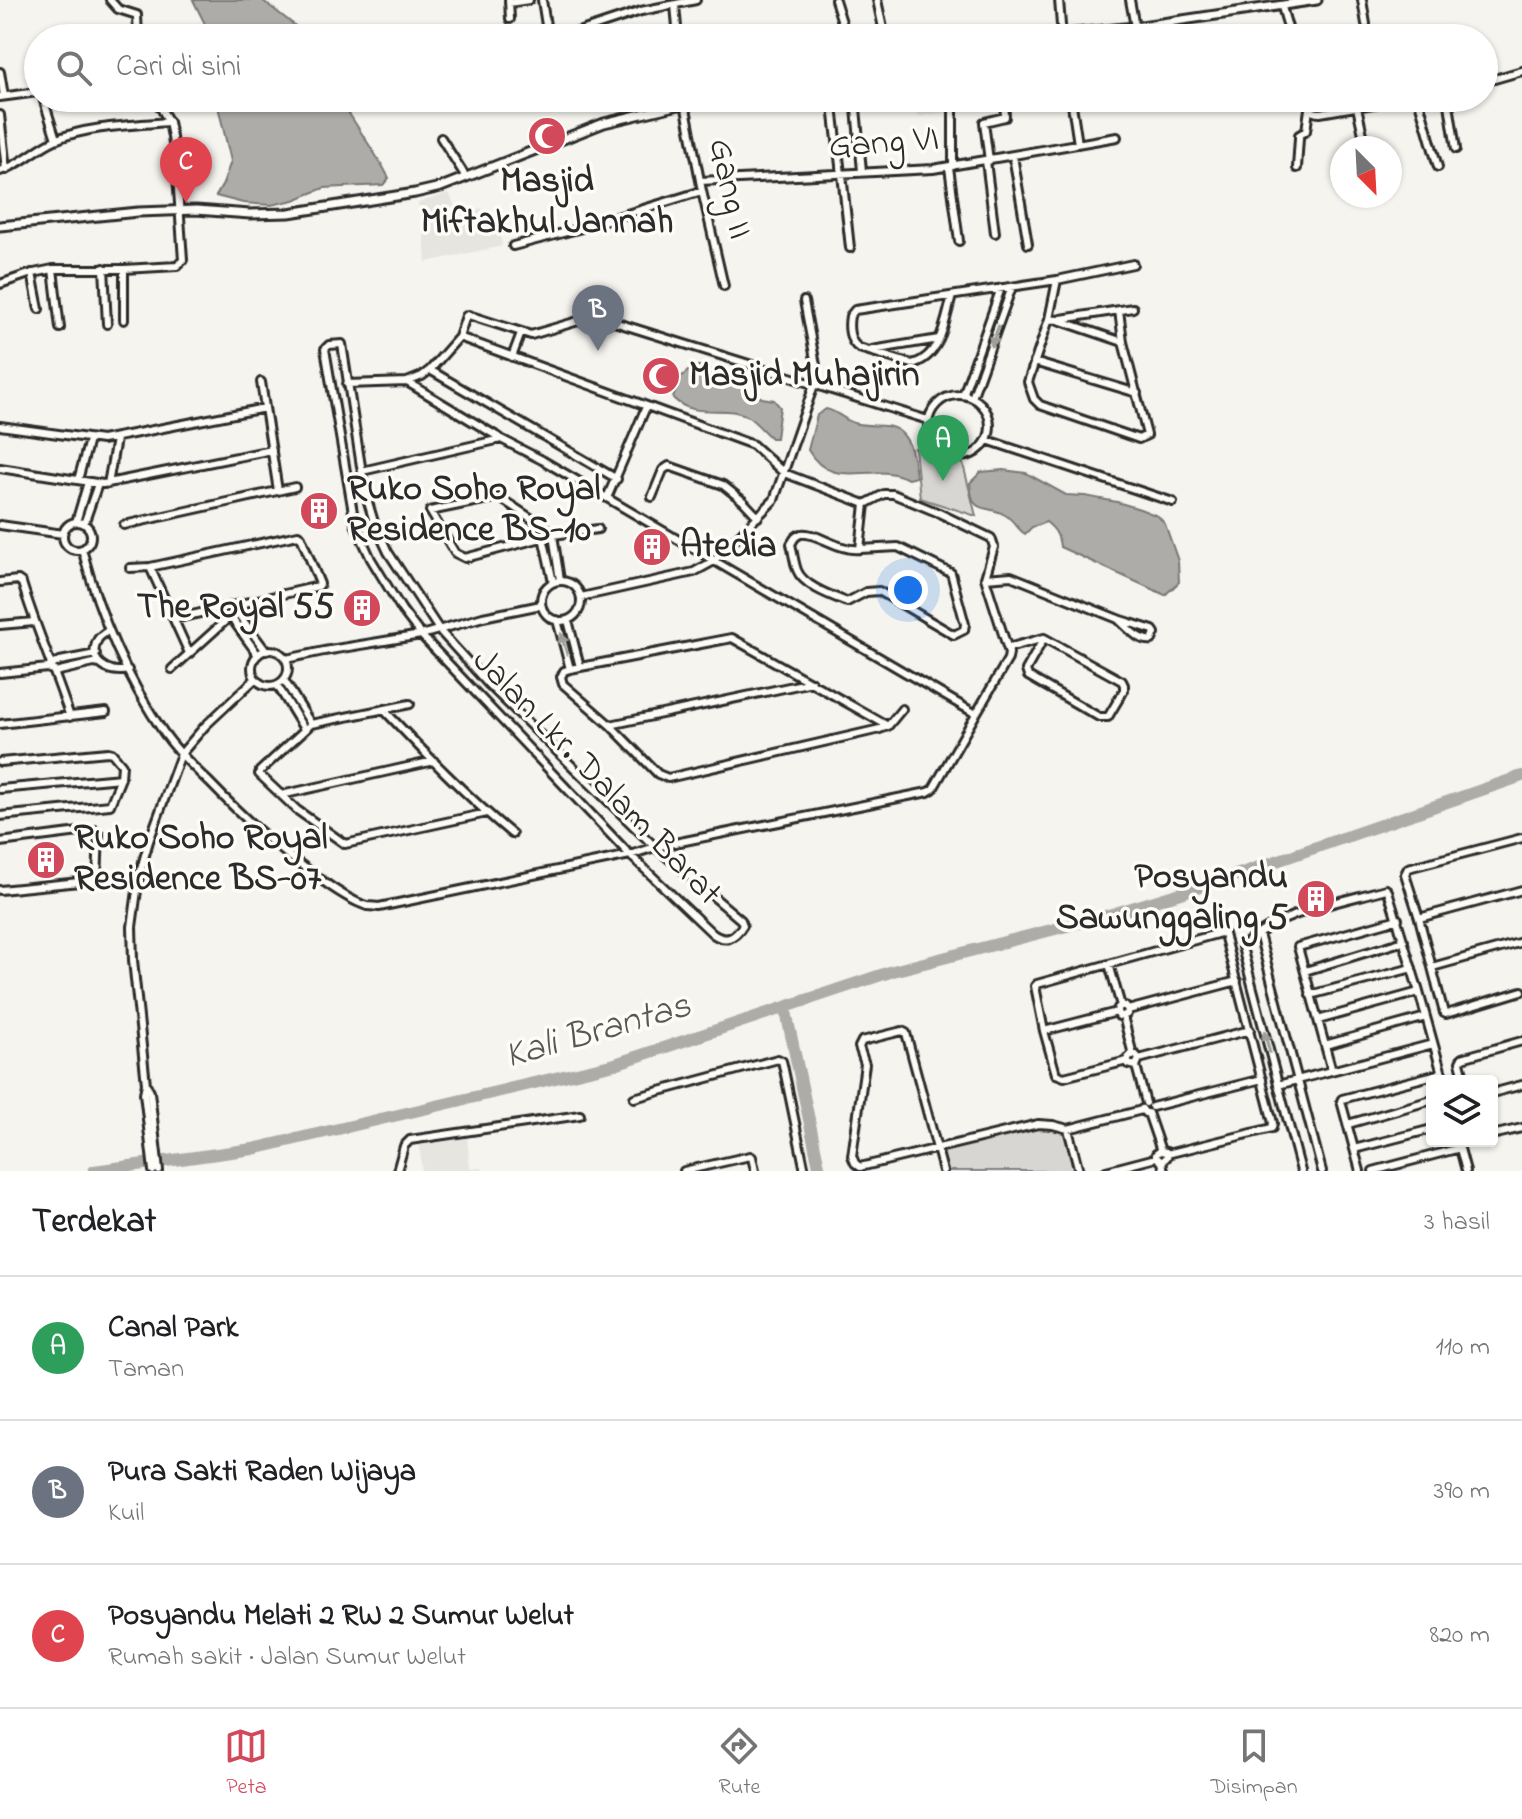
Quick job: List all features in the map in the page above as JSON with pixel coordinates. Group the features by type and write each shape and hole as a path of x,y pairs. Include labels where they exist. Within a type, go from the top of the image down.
{"street":[{"path":"110,0 118,9 137,15 137,24"},
{"path":"510,19 509,1 529,0"},
{"path":"542,0 546,24"},
{"path":"640,0 641,11"},
{"path":"602,24 641,11 696,0"},
{"path":"835,0 843,24"},
{"path":"877,0 882,24"},
{"path":"1059,0 1061,24"},
{"path":"1130,0 1134,24"},
{"path":"1157,24 1317,0"},
{"path":"1362,0 1366,24"},
{"path":"675,5 677,24"},
{"path":"1282,7 1287,24"},
{"path":"1498,78 1522,71"},
{"path":"0,72 2,96 24,94"},
{"path":"47,112 56,139"},
{"path":"0,284 53,269 124,269 181,264 177,175 169,122 163,112"},
{"path":"0,226 138,212 289,213 415,193 441,187 604,123 644,112"},
{"name":"Gang II","path":"686,112 724,286"},
{"path":"834,112 850,248"},
{"path":"856,112 862,171"},
{"path":"953,112 951,167 959,241"},
{"path":"995,233 984,122 1005,117 1005,112"},
{"path":"1073,112 1078,144"},
{"path":"1297,168 1299,135 1306,131 1309,112"},
{"path":"1358,112 1363,136"},
{"path":"1422,112 1438,167"},
{"path":"1450,112 1456,149"},
{"path":"0,115 3,170 20,163 56,139 95,129 169,122"},
{"name":"Gang VI","path":"700,181 951,167 1117,137"},
{"path":"441,138 466,177"},
{"path":"1013,156 1028,244"},
{"path":"513,246 591,226 702,191"},
{"path":"952,296 939,339 930,355 917,364 854,345 851,339 850,316 855,310 1057,280 1133,264"},
{"path":"104,268 107,324"},
{"path":"53,269 60,328"},
{"path":"124,269 124,320"},
{"path":"32,273 39,309"},
{"path":"1057,280 1049,319 1028,382 1034,399 1040,405 1139,439 1147,435 1123,342 1119,310"},
{"path":"972,398 1012,287"},
{"path":"963,395 1001,288"},
{"path":"581,597 694,572 714,561 774,500 814,385 816,365 804,301"},
{"path":"1058,320 1133,308"},
{"path":"347,384 407,382 430,370 459,337 468,315 534,335 595,316 928,420"},
{"path":"1049,319 1123,342"},
{"path":"512,357 521,333"},
{"path":"82,549 109,630 164,733 181,754 273,845 319,878 367,906 379,907 933,789 1008,659 1008,648 985,578 994,547 991,538 893,494 884,494 865,504 784,473 753,445 459,337"},
{"path":"869,350 939,339"},
{"name":"Jalan Lkr. Dalam Barat","path":"342,344 365,492 378,532 440,631 488,684 655,847 736,915 743,925 741,929 728,939 717,937 630,855 421,635 371,559 355,524 325,349 329,345 342,344"},
{"path":"1034,362 1137,393"},
{"path":"430,370 617,479"},
{"path":"261,382 278,491"},
{"path":"407,382 976,714"},
{"path":"963,395 980,403 987,411 990,430 987,440 971,455 949,456 932,442 928,420 932,409 941,401 963,395"},
{"path":"607,498 646,407"},
{"path":"0,426 89,440 116,439 265,408"},
{"path":"108,484 116,439"},
{"path":"362,471 501,439"},
{"path":"78,480 89,440"},
{"path":"987,440 1173,502"},
{"path":"0,468 108,484 272,450"},
{"path":"652,497 663,470 669,466 723,485 758,517"},
{"path":"80,523 88,482"},
{"path":"80,523 98,484"},
{"path":"124,525 295,487"},
{"path":"556,581 553,535 545,526 500,498 430,511 455,553 465,558 553,535 598,529"},
{"path":"860,549 865,504"},
{"path":"80,523 88,527 91,537 82,549 70,549 63,534 67,525 80,523"},
{"path":"0,525 63,534"},
{"path":"545,526 543,538 556,581"},
{"path":"801,534 851,550 860,549 896,547 951,573 964,630 954,635 879,591 866,592 847,602 824,592 801,578 791,544 801,534"},
{"path":"130,568 150,567 300,536 319,586 174,619"},
{"path":"150,567 189,653"},
{"path":"985,578 1011,576 1153,630 1152,640 1141,639 1118,619"},
{"path":"0,582 20,581 70,717"},
{"path":"556,581 574,585 579,590 579,611 568,620 550,617 541,605 541,596 556,581"},
{"path":"172,669 244,603"},
{"path":"286,659 440,631 483,617 541,605"},
{"path":"233,614 266,651"},
{"path":"233,614 258,655"},
{"path":"557,620 570,669"},
{"path":"568,620 580,667"},
{"path":"0,625 34,622"},
{"path":"100,664 96,654 98,640 109,630"},
{"path":"888,726 732,638 570,669 564,671 561,677 563,684 610,725 658,774 668,778 865,733 888,726 902,709"},
{"path":"1008,648 1044,638 1122,681 1124,690 1108,717 1099,717 1028,676 1026,670 1044,638"},
{"path":"266,651 281,653 288,666 284,680 277,685 265,685 255,679 252,666 258,655 266,651"},
{"path":"51,668 96,654"},
{"path":"0,673 94,663 118,673 128,670"},
{"path":"142,1171 156,1168 133,960 132,927 139,876 181,754 205,726 255,679"},
{"path":"284,680 308,726"},
{"path":"610,725 812,682"},
{"path":"277,685 308,726"},
{"path":"410,704 308,726 260,771 261,777 297,810 342,843 487,813"},
{"path":"384,710 512,834"},
{"path":"0,724 106,712"},
{"path":"0,762 110,752 122,765 121,778 110,805 0,816"},
{"path":"281,795 434,761"},
{"path":"0,789 121,778"},
{"path":"0,842 95,830 99,834 97,880"},
{"path":"1522,838 1408,868 1405,874 1442,1011 1446,1014 1522,991"},
{"path":"0,890 139,876"},
{"path":"1301,1171 1242,947 1290,916 1386,889 1398,919 1442,1073 1342,1099 1360,1171"},
{"path":"1419,918 1522,890"},
{"path":"1332,1071 1298,948 1398,919"},
{"path":"1164,1152 1272,1128 1250,1030 1224,934 1037,984 1034,988 1056,1074 1064,1077 1127,1061 1130,1066 1136,1060 1250,1030"},
{"path":"1259,934 1322,1171"},
{"path":"1305,971 1404,941"},
{"path":"1432,967 1522,942"},
{"path":"1109,964 1147,1108 1166,1159 1162,1162 1164,1171"},
{"path":"1310,995 1412,968"},
{"path":"1044,1031 1237,981"},
{"path":"1318,1020 1419,992"},
{"path":"1325,1045 1426,1017"},
{"path":"943,1171 937,1148 906,1033 902,1031 860,1043 865,1064 852,1156 860,1167 937,1148 1038,1124 1068,1129 1262,1079"},
{"path":"1463,1075 1462,1058 1522,1041"},
{"path":"1278,1085 1433,1044"},
{"path":"634,1098 778,1059 783,1065 805,1171"},
{"path":"1498,1091 1522,1085"},
{"path":"1348,1124 1426,1102"},
{"path":"397,1171 404,1146 410,1140 580,1115"},
{"path":"1498,1134 1522,1128"},
{"path":"1068,1129 1079,1171"},
{"path":"1354,1149 1426,1131"},
{"path":"1373,1171 1449,1147"},
{"path":"1460,1147 1466,1171"},
{"path":"684,1171 750,1156 755,1171"},
{"path":"1106,1171 1152,1159"}],"shaded area":[{"path":"193,0 262,0 293,24 205,24"},
{"path":"219,112 348,112 389,178 383,185 324,188 271,205 243,203 216,196 231,161"},
{"path":"916,112 946,112 917,117"},
{"path":"449,193 460,217 481,208 500,233 502,246 426,262 423,222 418,203"},
{"path":"694,366 704,366 762,398 774,400 780,407 776,438 771,438 747,416 730,411 690,408 673,398 681,377"},
{"path":"826,409 854,423 886,426 901,432 912,452 916,477 908,479 880,472 841,473 818,463 808,450 817,415"},
{"path":"915,448 963,464 976,516 920,498"},
{"path":"1003,470 1026,473 1066,495 1117,502 1158,516 1165,524 1178,561 1179,582 1165,595 1060,547 1056,533 1046,522 1032,527 1025,534 1005,515 977,505 970,483 981,472"},
{"path":"1038,1124 1068,1129 1079,1171 943,1171 937,1148"},
{"path":"467,1135 470,1168 482,1168 482,1171 422,1171 419,1140"}],"waterway":[{"name":"Kali Brantas","path":"94,1171 253,1149 615,1064 893,971 1109,915 1213,883 1522,776"},
{"path":"785,1007 820,1171"}],"place":[{"name":"Masjid Miftakhul Jannah","path":"547,136"},
{"name":"Posyandu Melati 2 RW 2 Sumur Welut","path":"186,203"},
{"name":"Pura Sakti Raden Wijaya","path":"598,351"},
{"name":"Masjid Muhajirin","path":"661,376"},
{"name":"Canal Park","path":"943,481"},
{"name":"Ruko Soho Royal Residence BS-10","path":"319,511"},
{"name":"Atedia","path":"652,547"},
{"name":"The Royal 55","path":"362,608"},
{"name":"Ruko Soho Royal Residence BS-07","path":"46,860"},
{"name":"Posyandu Sawunggaling 5","path":"1316,899"}]}
